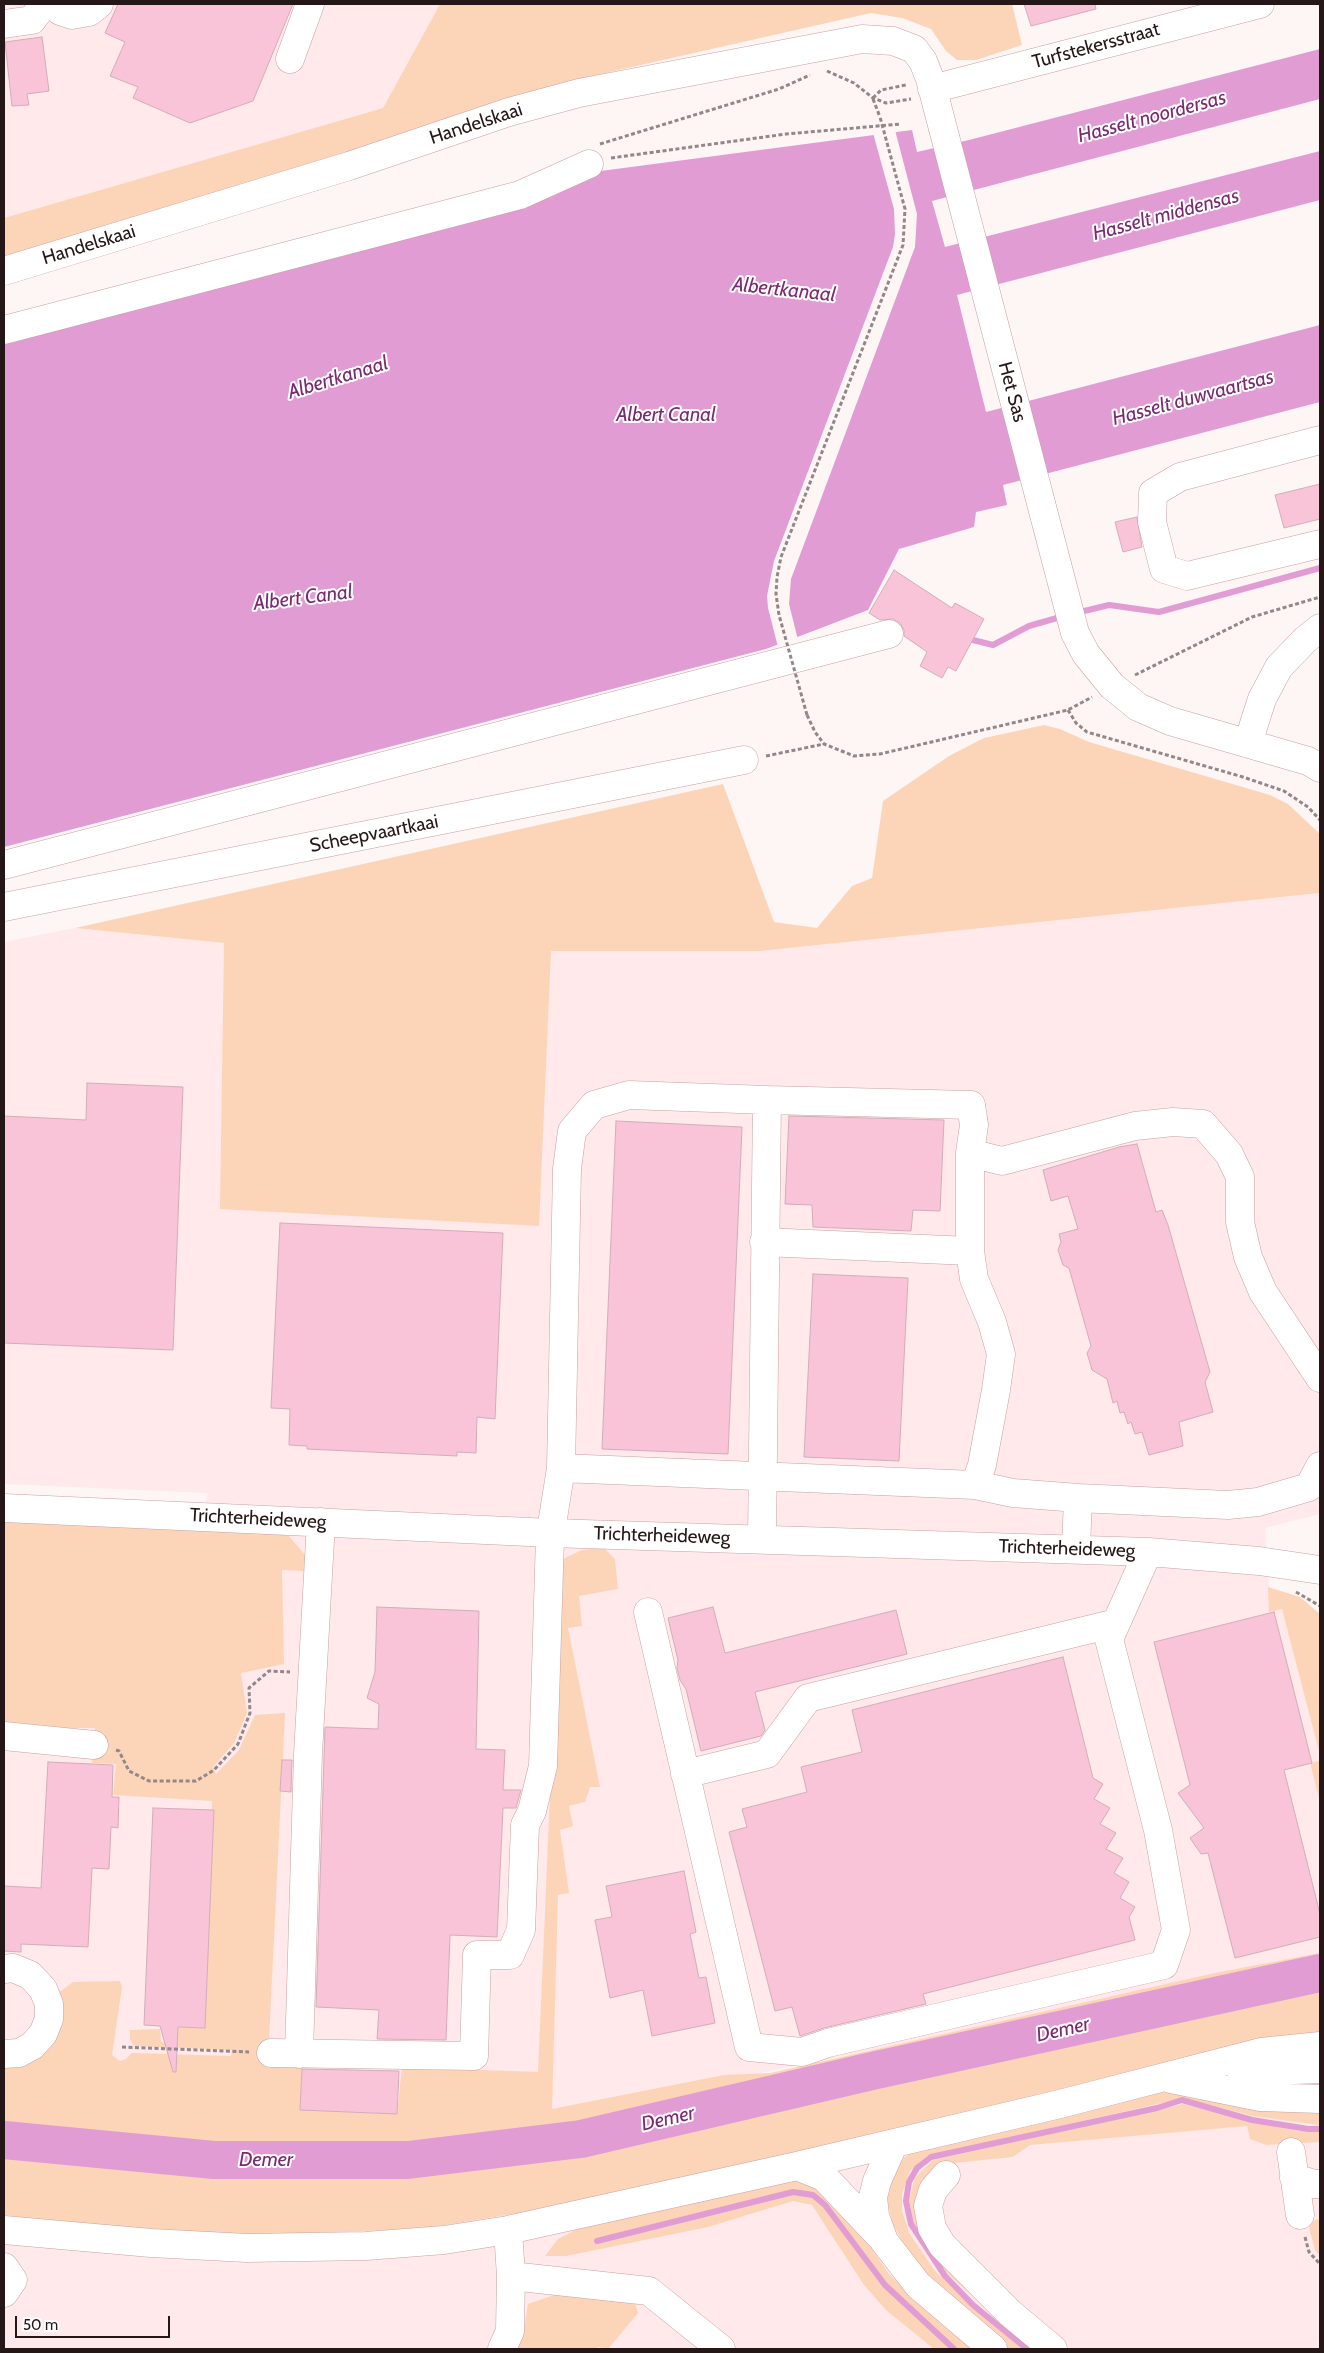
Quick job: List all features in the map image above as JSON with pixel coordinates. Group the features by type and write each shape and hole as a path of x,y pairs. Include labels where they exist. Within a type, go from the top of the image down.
{"street":[{"path":"4,24 32,20 44,4"},
{"path":"55,4 60,11 72,14 89,12 99,4"},
{"path":"290,59 310,4"},
{"name":"Turfstekersstraat","path":"936,101 1260,4"},
{"name":"Handelskaai","path":"4,271 349,166 509,112 578,93 862,39 893,41 914,48 923,61 936,101"},
{"name":"Het Sas","path":"936,101 1075,632 1086,654 1112,686 1138,707 1170,721 1308,760 1320,768"},
{"path":"4,330 520,195 593,154"},
{"path":"1320,440 1180,477 1152,493 1152,522 1164,569 1187,576 1320,544"},
{"path":"1248,743 1262,699 1279,666 1320,628"},
{"path":"4,865 889,634"},
{"name":"Scheepvaartkaai","path":"4,907 744,760"},
{"path":"271,2053 474,2056 477,1955 510,1955 521,1930 525,1825 532,1811 543,1766 551,1533 561,1468 567,1169 572,1131 594,1105 630,1095 971,1105 974,1125 970,1154 970,1252 974,1279 992,1322 1001,1354 982,1465 975,1485"},
{"path":"762,1539 767,1100"},
{"path":"970,1154 1002,1161 1135,1126 1173,1122 1203,1124 1229,1154 1240,1177 1240,1222 1248,1257 1262,1292 1320,1378"},
{"path":"764,1242 970,1252"},
{"path":"561,1468 975,1485 1013,1493 1228,1506 1258,1502 1309,1487 1320,1466"},
{"path":"1076,1549 1078,1498"},
{"name":"Trichterheideweg","path":"4,1508 551,1533 1148,1552 1259,1561 1320,1570"},
{"path":"299,2054 308,1754 321,1522"},
{"path":"648,1612 749,2047 802,2052 828,2042 1164,1965 1176,1930 1158,1830 1109,1639 1148,1552"},
{"path":"685,1774 767,1754 808,1698 1116,1624"},
{"path":"4,1736 94,1745"},
{"path":"4,1969 13,1968 30,1975 43,1989 49,2004 49,2019 43,2034 38,2040 32,2046 19,2053 4,2054"},
{"path":"4,2230 151,2243 247,2248 395,2244 508,2230 894,2144 1167,2078 1261,2052 1320,2046"},
{"path":"1167,2078 1260,2061 1320,2059"},
{"path":"1167,2078 1260,2070 1320,2069"},
{"path":"1167,2078 1320,2079"},
{"path":"1167,2078 1260,2089 1320,2089"},
{"path":"1167,2078 1260,2097 1320,2099"},
{"path":"884,2241 875,2216 873,2197 877,2181 894,2144"},
{"path":"797,2166 824,2177 884,2241 918,2285 993,2349"},
{"path":"1302,2171 1310,2209"},
{"path":"946,2175 933,2190 928,2206 932,2228 942,2245 1010,2313 1053,2349"},
{"path":"1310,2209 1315,2193 1320,2193"},
{"path":"502,2349 510,2331 512,2276 508,2230"},
{"path":"4,2267 13,2280 4,2293"},
{"path":"512,2276 649,2291 721,2349"}],"path":[{"path":"821,69 854,83 873,98 880,116 905,209 903,245 781,557 777,577 776,594 779,615 807,716 815,732 824,744 854,756 880,754 1068,710 1076,723 1087,732 1243,777 1284,791 1308,807 1320,820"},
{"path":"593,154 779,89 814,72"},
{"path":"593,154 608,158 786,134 901,124"},
{"path":"1112,686 1252,617 1320,597"},
{"path":"744,760 824,744"},
{"path":"94,1745 119,1751 129,1771 149,1781 196,1781 214,1770 238,1744 250,1713 249,1688 269,1671 287,1672"},
{"path":"122,2047 271,2053"}],"shaded area":[{"path":"4,4 440,4 383,108 4,218"},
{"path":"440,4 1012,4 1022,45 976,60 957,60 946,51 931,29 902,18 871,13 579,79 4,263 4,218 383,108"},
{"path":"1044,725 1060,729 1089,742 1270,795 1288,804 1320,834 1320,893 760,951 551,951 539,1226 220,1209 224,943 75,928 723,784 774,922 817,928 852,886 872,878 883,801 949,756 984,738"},
{"path":"1320,893 1320,1514 1265,1528 1269,1588 1320,1618 1320,1957 544,2118 4,2111 4,1515 201,1522 208,1493 4,1484 4,942 75,928 224,943 760,951"},
{"path":"4,1519 287,1534 306,1556 305,1571 282,1570 284,1664 241,1673 247,1713 234,1743 213,1767 216,1774 239,1750 255,1715 285,1713 269,2040 302,2060 300,2110 397,2114 402,2067 538,2072 559,1588 563,1559 582,1550 604,1548 615,1559 618,1589 579,1596 582,1626 568,1628 600,1787 590,1787 585,1802 569,1806 573,1826 560,1830 569,1893 558,1895 552,2109 724,2075 770,2073 1215,1973 1320,1953 1320,1965 814,2076 544,2131 340,2148 210,2146 4,2124 4,2066 58,1993 73,1982 120,1981 122,1987 112,2055 120,2061 126,2059 132,2053 231,2056 232,2050 134,2046 130,2039 130,2030 160,2029 161,2042 171,2044 177,2028 204,2028 212,1801 113,1795 116,1764 92,1763 95,1728 4,1728"},
{"path":"1268,1587 1300,1597 1320,1614 1320,1755 1282,1609 1269,1612"},
{"path":"1320,1761 1320,1801 1310,1763"},
{"path":"1320,1980 1320,2349 4,2349 4,2148 237,2175 560,2151"},
{"path":"1320,1984 1320,2035 598,2200 421,2229 213,2236 4,2215 4,2152 237,2175 453,2163 591,2146 1081,2035"},
{"path":"1164,2091 1320,2110 1320,2125 1253,2116 1184,2098 927,2156 910,2171 902,2194 902,2211 909,2233 935,2271 1022,2349 1008,2349 953,2303 915,2265 893,2224 887,2201 891,2177 904,2158 915,2149"},
{"path":"1183,2104 1267,2125 1299,2131 1320,2131 1320,2142 1266,2145 1250,2139 1247,2126 1030,2145 1013,2157 953,2163 935,2173 917,2211 1032,2349 947,2273 924,2242 914,2223 909,2200 915,2178 933,2160"},
{"path":"800,2176 841,2204 889,2274 930,2313 974,2349 956,2349 886,2285 825,2203 815,2194 791,2190 594,2241 595,2243 670,2226 794,2193 813,2196 824,2206 885,2288 952,2349 934,2349 886,2310 864,2285 812,2205 793,2201 708,2227 566,2256 545,2256 558,2239 583,2226"},
{"path":"1320,2219 1320,2256 1315,2250 1309,2227 1315,2220"},
{"path":"554,2295 598,2296 635,2302 638,2313 608,2349 598,2347 596,2349 514,2349 524,2329 528,2304"}],"water":[{"name":"Albert Canal","path":"1320,49 1320,99 932,201 945,247 1320,151 1320,200 957,295 986,412 1320,325 1320,402 1003,485 1007,505 976,512 974,527 899,549 868,610 766,649 4,847 4,344 180,297 593,172 912,130 917,152"}],"pier":[{"path":"895,130 917,214 915,247 791,579 789,604 798,640 778,647 768,608 767,596 774,561 893,247 895,234 894,209 873,133"}],"building":[{"path":"118,4 293,4 253,101 190,123 133,98 138,87 110,76 125,42 105,33"},
{"path":"1024,4 1095,4 1096,9 1031,26"},
{"path":"42,37 49,91 27,94 29,105 12,106 5,42"},
{"path":"1320,484 1320,519 1284,528 1275,495"},
{"path":"1137,517 1142,547 1123,552 1115,522"},
{"path":"894,570 952,608 955,603 984,619 956,671 948,667 942,678 920,666 927,652 904,636 904,630 900,623 893,619 880,620 869,613"},
{"path":"87,1083 183,1087 173,1350 4,1343 4,1116 86,1120"},
{"path":"789,1116 944,1120 940,1211 913,1210 911,1231 813,1227 812,1205 785,1204"},
{"path":"616,1121 742,1127 728,1454 602,1449"},
{"path":"1137,1144 1156,1212 1162,1210 1168,1225 1210,1372 1205,1382 1213,1412 1179,1422 1183,1446 1149,1455 1142,1432 1135,1434 1131,1422 1128,1424 1124,1412 1120,1413 1117,1401 1113,1403 1107,1379 1092,1370 1087,1353 1091,1346 1069,1268 1063,1265 1058,1250 1061,1242 1059,1234 1078,1229 1068,1196 1051,1201 1043,1170 1119,1147"},
{"path":"280,1223 503,1233 495,1419 477,1417 476,1453 457,1452 457,1456 307,1449 307,1446 289,1445 290,1409 271,1408"},
{"path":"813,1274 908,1278 899,1461 804,1457"},
{"path":"377,1607 479,1611 476,1749 505,1750 503,1790 521,1790 516,1808 503,1808 497,1937 450,1935 446,2040 377,2039 379,2010 316,2007 325,1727 378,1729 379,1704 367,1698 375,1672"},
{"path":"713,1607 725,1653 896,1610 907,1654 755,1692 765,1730 761,1736 701,1751 686,1689 680,1680 677,1668 678,1660 668,1618"},
{"path":"1274,1612 1312,1763 1284,1770 1320,1914 1320,1937 1235,1958 1208,1853 1201,1854 1190,1838 1204,1828 1178,1793 1190,1785 1154,1642"},
{"path":"1063,1657 1093,1778 1103,1784 1094,1799 1110,1808 1100,1824 1116,1833 1106,1849 1123,1858 1114,1873 1129,1882 1120,1898 1135,1907 1129,1917 1135,1940 923,1994 926,2004 824,2028 800,2036 792,2007 775,2011 729,1832 747,1827 742,1809 807,1792 801,1767 862,1752 852,1710"},
{"path":"282,1760 292,1760 291,1792 280,1791"},
{"path":"48,1762 113,1765 112,1797 119,1797 118,1828 111,1827 109,1869 92,1868 88,1947 21,1944 21,1952 4,1951 4,1886 41,1888"},
{"path":"153,1808 214,1810 205,2028 178,2027 176,2072 173,2072 160,2026 144,2025"},
{"path":"684,1871 696,1932 690,1934 699,1978 706,1977 715,2023 652,2036 643,1990 610,1998 595,1920 612,1917 606,1886"},
{"path":"302,2069 399,2071 397,2114 300,2110"}],"waterway":[{"path":"1076,613 1109,605 1159,612 1320,568"},
{"path":"973,640 993,645 1029,626 1064,616"},
{"name":"Demer","path":"4,2140 214,2160 408,2160 581,2139 872,2071 1320,1973"},
{"path":"1027,2349 973,2305 945,2276 911,2224 906,2201 909,2182 917,2168 931,2157 1157,2108 1182,2100 1252,2120 1308,2129 1320,2129"},
{"path":"597,2241 793,2192 813,2195 825,2205 885,2285 954,2349"}],"water label":[{"name":"Hasselt noordersas","path":"1152,117"},
{"name":"Hasselt middensas","path":"1166,215"},
{"name":"Albertkanaal","path":"784,290"},
{"name":"Albertkanaal","path":"338,378"},
{"name":"Hasselt duwvaartsas","path":"1193,398"}]}
